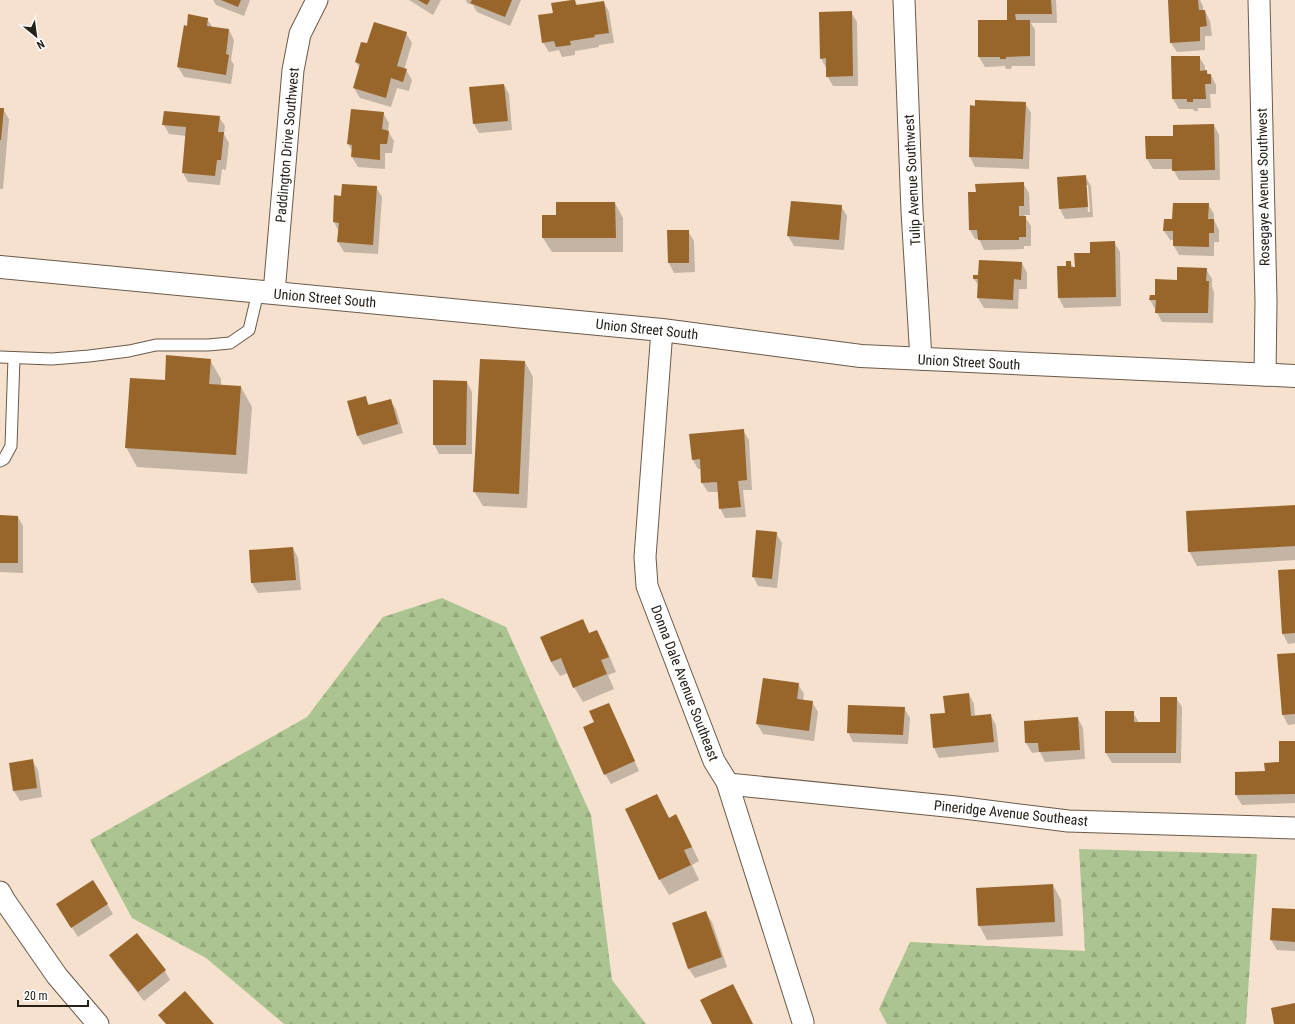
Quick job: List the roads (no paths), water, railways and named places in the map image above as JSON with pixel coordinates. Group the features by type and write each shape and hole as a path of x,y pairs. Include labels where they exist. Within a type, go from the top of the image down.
{"main road":[{"name":"Union Street South","path":"0,267 662,330 861,356 1295,376"}],"street":[{"name":"Paddington Drive Southwest","path":"266,292 293,70 300,34 316,0"},
{"name":"Tulip Avenue Southwest","path":"904,0 912,211 921,359"},
{"name":"Rosegaye Avenue Southwest","path":"1259,0 1265,293 1265,375"},
{"name":"Donna Dale Avenue Southeast","path":"662,330 645,557 647,586 714,761 728,784 803,1022"},
{"name":"Pineridge Avenue Southeast","path":"728,784 1068,821 1295,828"},
{"path":"0,892 57,976 98,1024"}],"lane":[{"path":"0,357 52,358 113,353 156,345 208,345 230,343 248,330 266,292"},
{"path":"0,461 4,459 11,446 14,358"}]}
